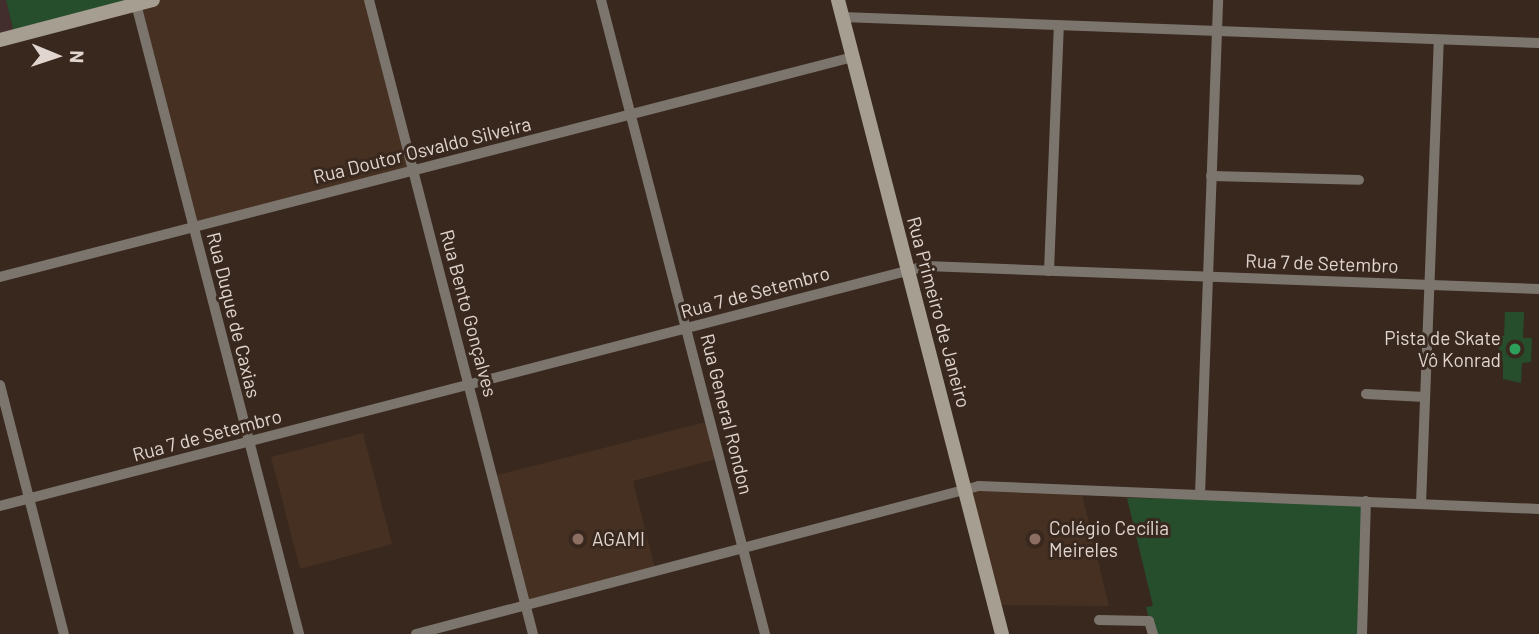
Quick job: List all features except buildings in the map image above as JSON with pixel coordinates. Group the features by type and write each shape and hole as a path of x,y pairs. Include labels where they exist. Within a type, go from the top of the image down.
{"street":[{"path":"0,40 153,0"},
{"name":"Rua Bento Gonçalves","path":"369,0 533,634"},
{"name":"Rua General Rondon","path":"601,0 765,634"},
{"name":"Rua Primeiro de Janeiro","path":"838,0 908,270 972,488 1002,634"},
{"path":"1200,495 1218,0"},
{"name":"Rua Duque de Caxias","path":"136,4 299,634"},
{"path":"842,17 1539,43"},
{"path":"1049,271 1059,24"},
{"path":"1421,504 1440,40"},
{"name":"Rua Doutor Osvaldo Silveira","path":"0,277 853,57"},
{"path":"1212,176 1359,180"},
{"name":"Rua 7 de Setembro","path":"0,506 926,266 1539,289"},
{"path":"0,385 64,634"},
{"path":"1366,394 1425,397"},
{"path":"416,634 972,488 1539,509"},
{"path":"1362,634 1366,501"},
{"path":"1099,620 1149,621 1153,634"}],"shaded area":[{"path":"0,0 6,0 15,36 0,40"},
{"path":"153,0 369,0 414,171 194,227 136,4"},
{"name":"AGAMI","path":"710,421 720,458 633,481 656,572 526,605 493,476"},
{"path":"363,433 392,544 300,569 271,457"},
{"name":"Colégio Cecília Meireles","path":"965,490 1081,490 1109,606 995,605"}],"green space":[{"path":"6,0 152,0 15,36"},
{"name":"Pista de Skate Vô Konrad","path":"1505,312 1524,312 1523,338 1532,338 1531,362 1522,363 1521,383 1503,379 1503,361 1499,360 1499,336 1504,336"},
{"path":"1127,498 1366,501 1362,634 1153,634 1146,607 1153,606"}],"place":[{"name":"Pista de Skate Vô Konrad","path":"1515,349"},
{"name":"AGAMI","path":"578,539"},
{"name":"Colégio Cecília Meireles","path":"1035,539"}]}
